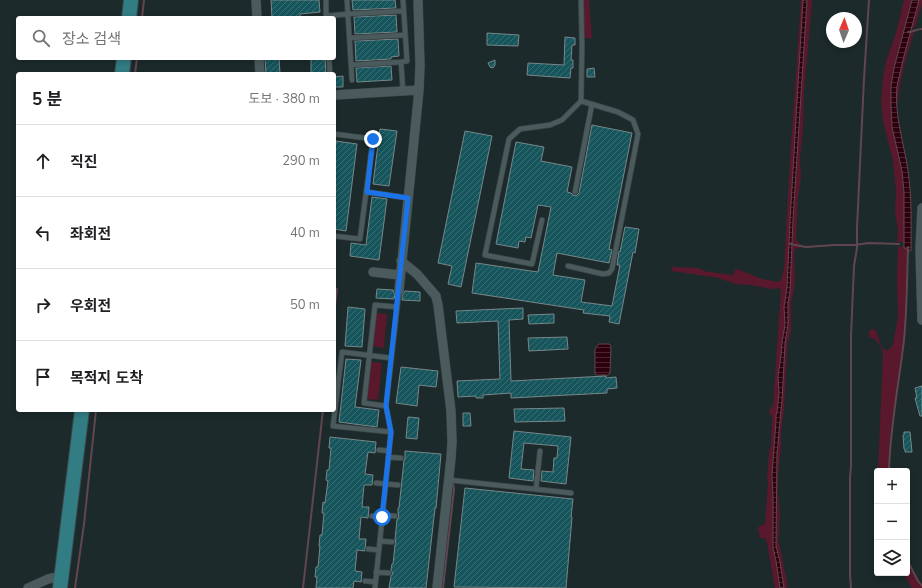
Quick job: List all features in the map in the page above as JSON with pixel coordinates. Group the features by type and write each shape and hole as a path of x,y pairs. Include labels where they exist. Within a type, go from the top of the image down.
{"main road":[{"path":"129,16 131,0"},
{"path":"122,72 124,60"},
{"path":"61,582 82,412"}],"street":[{"path":"256,0 257,16"},
{"path":"399,290 419,90 420,65 418,0"},
{"path":"259,60 260,72"},
{"path":"336,95 419,90"},
{"path":"922,208 920,249 922,318"},
{"path":"401,261 417,274 436,296 452,411 452,442 449,480 437,588"},
{"path":"373,272 400,275"},
{"path":"28,588 48,579 61,582"}],"lane":[{"path":"326,0 326,16"},
{"path":"347,0 352,80"},
{"path":"352,65 407,61 403,0"},
{"path":"542,220 532,264 485,255 509,139 520,129 550,126 562,120 581,101 582,46 580,0"},
{"path":"333,16 404,11"},
{"path":"350,38 405,35"},
{"path":"329,60 330,72"},
{"path":"401,62 403,90"},
{"path":"568,266 603,274 609,273 612,269 638,134 633,120 618,112 581,101"},
{"path":"575,192 592,104"},
{"path":"336,134 373,139 360,239 336,236"},
{"path":"367,192 408,198"},
{"path":"374,588 391,432 386,406 399,290"},
{"path":"386,406 364,403 375,305 397,307"},
{"path":"336,408 342,352 392,358"},
{"path":"336,412 334,426 391,432"},
{"path":"379,450 389,451"},
{"path":"536,489 540,451"},
{"path":"388,457 401,458"},
{"path":"449,480 571,493"},
{"path":"376,483 398,485"},
{"path":"372,516 395,516"},
{"path":"380,541 392,542"},
{"path":"368,549 378,550"},
{"path":"376,572 389,573"},
{"path":"365,581 375,582"}],"shaded area":[{"path":"583,0 589,0 592,38 584,38"},
{"path":"801,0 803,0 787,288 784,307 785,325 778,376 779,393 772,475 773,548 780,588 775,588 767,543 765,538 760,538 758,527 765,524 772,422 772,416 769,411 773,405 781,290 778,288 771,289 736,284 718,278 672,271 671,269 672,267 699,268 704,271 732,275 737,269 762,279 779,282 781,280 784,268"},
{"path":"803,0 807,0 790,291 788,303 788,324 785,344 777,452 776,546 784,588 780,588 773,548 772,475 779,393 778,376 785,325 784,307 787,288"},
{"path":"807,0 812,0 812,3 804,91 800,159 801,177 798,198 796,239 802,245 792,243"},
{"path":"904,0 912,0 894,68 891,86 892,127 902,171 904,192 904,242 897,242 898,230 895,212 896,191 893,161 883,121 881,101 886,62 896,33"},
{"path":"912,0 919,0 904,56 896,97 910,191 911,251 904,248 904,192 902,171 892,127 891,86 894,68"},
{"path":"919,0 922,0 922,3 915,27 911,29"},
{"path":"914,32 905,62 897,106 897,86 910,33"},
{"path":"792,245 801,247 795,249 794,252 795,282 791,303 791,332 787,352 784,410 778,476 780,515 778,538 787,582 787,588 784,588 776,546 777,452 785,344 788,330 788,303"},
{"path":"898,246 907,249 903,341 892,422 888,468 878,468 883,353 881,347 875,339 869,337 869,333 870,330 874,329 878,335 880,344 887,351 893,345 898,316"},
{"path":"376,313 387,314 384,348 373,346"},
{"path":"599,344 609,344 611,346 610,373 608,375 596,375 595,373 595,349"},
{"path":"371,362 382,363 378,400 367,399"},
{"path":"910,568 917,581 922,586 922,588 912,588 905,576 910,576"}],"building":[{"path":"271,0 319,0 320,12 300,14 300,16 272,16"},
{"path":"352,0 395,0 396,8 353,10"},
{"path":"396,15 397,32 355,34 354,17"},
{"path":"487,33 519,35 518,46 487,45"},
{"path":"565,37 575,38 575,45 572,45 571,60 573,60 573,68 571,68 570,78 527,75 528,63 564,65"},
{"path":"398,39 399,56 391,57 391,59 356,61 355,41"},
{"path":"265,60 279,60 280,72 266,72"},
{"path":"311,60 325,60 326,72 311,72"},
{"path":"495,60 495,65 493,68 490,67 488,63"},
{"path":"391,66 392,80 357,82 356,68"},
{"path":"594,68 595,77 587,77 587,69"},
{"path":"343,76 343,87 336,87 336,77"},
{"path":"592,125 632,133 609,249 612,250 609,263 557,253 553,275 585,280 581,302 612,306 620,265 617,265 619,251 620,252 625,227 639,229 619,324 609,322 610,316 583,313 584,310 472,293 476,263 538,272 551,207 538,205 531,238 526,237 525,242 519,241 518,248 496,244 516,142 544,147 541,161 572,167 567,192 576,196 579,193"},
{"path":"380,129 397,131 389,186 373,184"},
{"path":"465,131 492,136 461,287 448,284 452,266 438,263"},
{"path":"336,141 357,144 346,231 336,229"},
{"path":"372,197 387,199 379,260 350,256 351,243 366,245"},
{"path":"377,289 393,290 395,295 394,299 376,298"},
{"path":"405,291 420,292 420,301 402,300 402,296"},
{"path":"348,307 365,309 362,347 345,346"},
{"path":"523,308 523,319 509,320 511,381 606,376 606,378 616,377 617,388 607,389 607,393 511,398 511,393 483,395 483,398 476,398 476,396 458,397 457,381 500,379 498,321 457,323 456,311"},
{"path":"554,314 554,323 529,324 528,315"},
{"path":"567,337 568,349 529,351 528,338"},
{"path":"346,359 361,360 355,407 379,410 377,427 339,422"},
{"path":"401,367 438,371 436,387 419,385 417,406 396,403"},
{"path":"922,386 922,416 920,416 915,398 917,398 915,388"},
{"path":"564,408 565,421 515,422 514,409"},
{"path":"463,413 470,413 471,426 463,426"},
{"path":"408,417 419,418 417,439 406,438"},
{"path":"514,431 571,437 566,484 541,481 542,471 553,472 554,458 557,458 558,446 524,443 521,469 534,470 533,481 509,478"},
{"path":"904,432 910,432 912,452 905,452"},
{"path":"330,437 376,442 375,453 368,452 365,474 373,475 372,485 364,485 362,507 369,507 368,518 361,517 359,539 366,539 365,551 357,550 355,571 362,572 361,582 354,581 353,588 316,588 316,567 318,567 320,535 322,535 324,513 322,513 323,502 325,503 328,481 326,480 327,470 329,470 331,448 329,448"},
{"path":"405,451 441,454 426,588 389,588 391,576 393,574 391,570 396,543 397,519 399,517 398,508"},
{"path":"465,488 573,499 566,588 454,587"}],"waterway":[{"path":"142,16 144,0"},
{"path":"851,588 851,336 854,266 857,248 869,0"},
{"path":"908,32 922,29"},
{"path":"135,72 137,60"},
{"path":"790,244 806,247 869,243 899,244"},
{"path":"889,468 893,422 905,328 908,247"},
{"path":"336,297 337,289"},
{"path":"75,588 84,524 96,412"},
{"path":"303,588 323,412"},
{"path":"443,588 454,489 453,483"},
{"path":"910,566 922,586"}],"route":[{"path":"373,139 367,192 408,198 386,406 391,432 382,517"}]}
